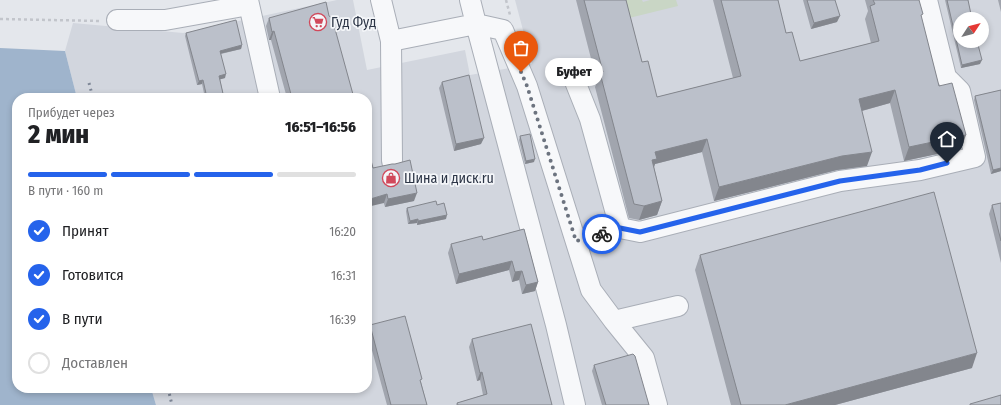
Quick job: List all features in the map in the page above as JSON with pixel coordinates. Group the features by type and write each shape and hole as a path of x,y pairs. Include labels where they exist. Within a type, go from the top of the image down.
{"lane":[{"path":"381,0 391,41 392,161"},
{"path":"470,0 556,326 575,405"},
{"path":"576,241 620,228 640,232 840,181 920,170 975,157 960,91 946,77 927,0"},
{"path":"117,20 165,20 249,2 269,93"},
{"path":"391,41 476,24 503,30 527,86 591,290 644,358 657,405"},
{"path":"574,79 597,117 620,228"},
{"path":"614,321 678,306"}],"path":[{"path":"0,19 117,20"}],"shaded area":[{"path":"337,0 353,0 367,70 465,50 470,75 532,64 515,0 1001,0 1001,405 156,405 152,393 372,393 372,93 76,93 65,51 73,23 183,33"}],"green space":[{"path":"625,0 642,0 643,2 650,0 676,0 678,6 629,18"}],"water":[{"path":"0,48 65,51 76,93 12,93 12,393 152,393 156,405 0,405"}],"building":[{"path":"584,0 626,0 642,62 648,61 657,97 741,76 721,0 778,0 786,33 792,32 800,61 879,41 870,6 875,4 873,0 919,0 923,14 921,15 939,86 952,83 966,135 909,147 895,90 859,99 872,152 842,156 719,187 707,139 655,152 657,159 652,160 662,201 644,206 634,204 600,73 603,72"},
{"path":"807,0 835,0 840,16 814,23"},
{"path":"947,0 968,0 971,12 953,12 953,26"},
{"path":"326,2 329,16 332,18 353,93 291,93 269,18"},
{"path":"236,20 242,45 220,51 226,74 219,76 223,93 206,93 203,80 199,81 186,33"},
{"path":"958,48 979,48 982,60 962,65"},
{"path":"469,75 484,138 456,144 442,82"},
{"path":"1001,90 1001,168 993,170 975,96"},
{"path":"530,134 535,159 526,161 520,136"},
{"path":"410,160 417,193 388,199 387,194 372,198 372,164 373,168"},
{"path":"934,192 977,353 785,405 741,405 700,255"},
{"path":"436,201 437,205 444,203 447,215 418,221 418,219 410,221 407,208"},
{"path":"1001,203 1001,241 992,205"},
{"path":"524,229 538,282 526,285 522,271 515,272 512,261 459,274 451,244 482,236 483,240"},
{"path":"405,316 422,379 420,380 427,405 391,405 372,333 372,324"},
{"path":"531,324 552,405 458,405 457,403 487,394 482,372 480,373 472,339"},
{"path":"633,354 635,356 649,405 606,405 594,365"},
{"path":"1001,395 1001,405 970,405 970,404"}],"railway":[{"path":"89,83 92,93"},
{"path":"169,393 172,405"}],"way so far":[{"path":"521,72 527,86 576,241 602,234"}],"place":[{"name":"Гуд Фуд","path":"318,22"},
{"name":"Буфет","path":"521,72"},
{"name":"Шина и диск.ru","path":"391,178"}],"route":[{"path":"602,234 620,228 640,232 840,181 920,170 947,163"}]}
